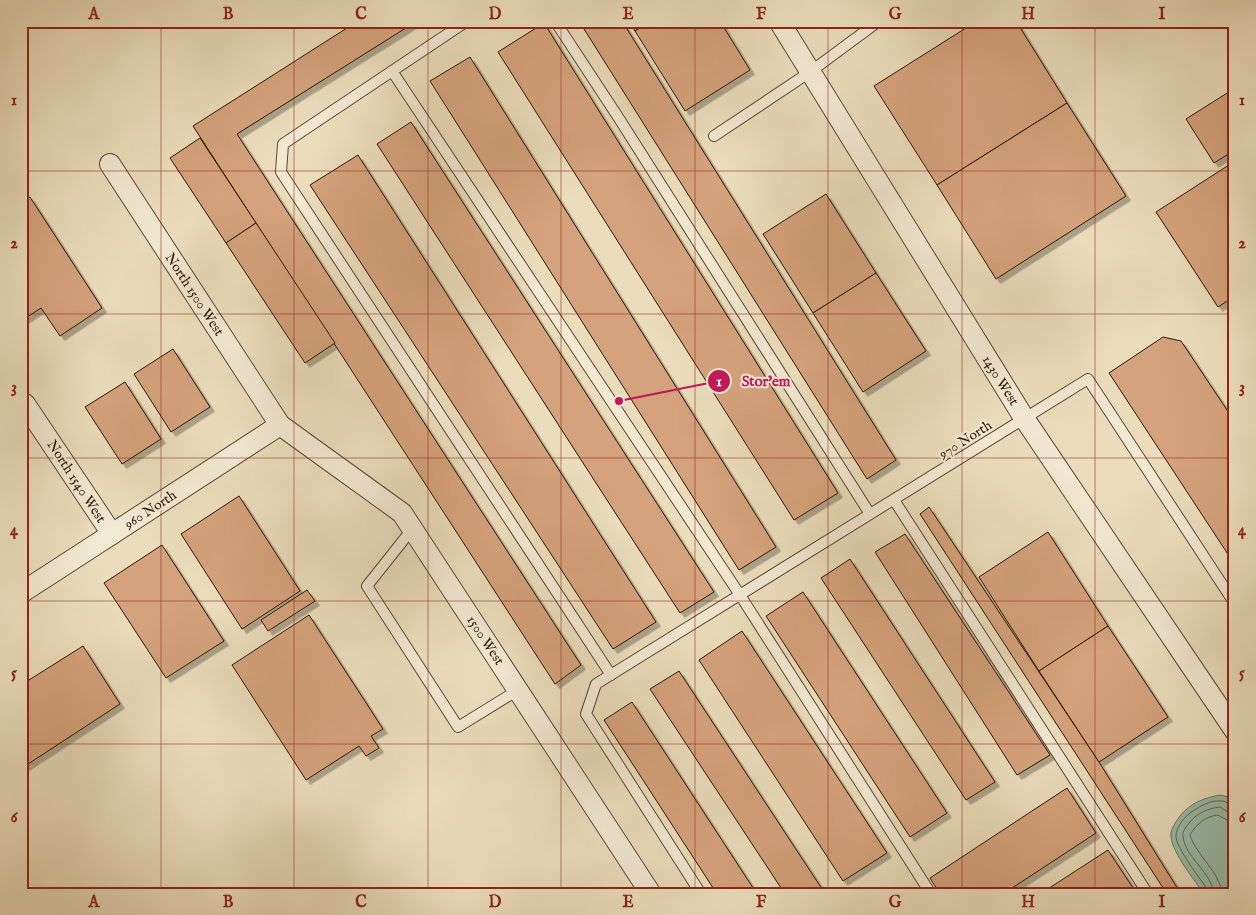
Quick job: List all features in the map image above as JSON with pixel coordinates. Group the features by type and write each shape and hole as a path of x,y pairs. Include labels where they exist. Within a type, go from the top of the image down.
{"street":[{"name":"1430 West","path":"779,21 1024,418 1235,731"},
{"name":"North 1500 West","path":"110,164 280,425"},
{"name":"North 1540 West","path":"26,404 112,534"},
{"name":"1500 West","path":"280,425 402,513 651,894"},
{"name":"960 North","path":"21,593 280,425"}],"lane":[{"path":"468,21 283,144 281,172 611,675"},
{"path":"555,21 870,514"},
{"path":"714,136 810,72 878,21"},
{"path":"392,71 740,595 931,894"},
{"name":"970 North","path":"702,894 586,714 596,684 1088,379 1235,604"},
{"path":"894,500 1148,894"},
{"path":"413,528 367,586 458,727 518,690"}],"water":[{"path":"1220,795 1229,797 1235,805 1235,894 1204,894 1180,859 1173,844 1171,834 1172,828 1180,816 1193,804"}],"building":[{"path":"358,21 417,21 237,134 581,665 555,684 193,126"},
{"path":"579,21 622,21 896,460 867,479"},
{"path":"629,21 651,21 635,31"},
{"path":"651,21 720,21 750,70 685,111 635,31"},
{"path":"977,21 1016,21 1067,103 937,185 874,86"},
{"path":"544,23 838,493 794,520 498,52"},
{"path":"470,57 776,547 739,570 430,81"},
{"path":"1235,88 1235,150 1214,163 1186,119"},
{"path":"1067,103 1126,196 996,279 937,185"},
{"path":"411,122 714,592 680,613 377,144"},
{"path":"200,138 256,223 226,243 170,158"},
{"path":"358,155 656,622 613,649 310,185"},
{"path":"1235,161 1235,296 1218,307 1156,212"},
{"path":"826,194 876,273 813,313 763,234"},
{"path":"30,197 102,308 60,336 41,308 21,321 21,202"},
{"path":"256,223 335,343 305,363 226,243"},
{"path":"876,273 926,351 863,392 813,313"},
{"path":"1163,337 1181,341 1235,422 1235,565 1109,373"},
{"path":"173,349 210,407 171,432 134,374"},
{"path":"125,382 161,439 122,464 85,407"},
{"path":"239,496 300,591 242,629 181,534"},
{"path":"929,507 1099,762 1181,894 1167,894 920,514"},
{"path":"1048,532 1108,626 1039,671 979,577"},
{"path":"905,534 1050,755 1017,775 875,552"},
{"path":"162,545 224,641 166,678 104,583"},
{"path":"850,559 995,782 966,800 821,578"},
{"path":"307,590 315,601 268,631 261,620"},
{"path":"803,592 947,813 910,837 766,616"},
{"path":"309,615 383,729 371,736 379,748 366,756 359,746 306,780 232,665"},
{"path":"1108,626 1168,717 1099,762 1039,671"},
{"path":"742,631 887,853 843,881 699,660"},
{"path":"83,646 120,704 25,766 21,760 21,685"},
{"path":"679,671 824,892 822,894 785,894 650,689"},
{"path":"632,702 757,894 717,894 604,720"},
{"path":"1067,788 1096,833 1003,894 940,894 930,878"},
{"path":"1108,850 1137,894 1040,894"}],"place":[{"name":"Stor'em","path":"619,401"}]}
